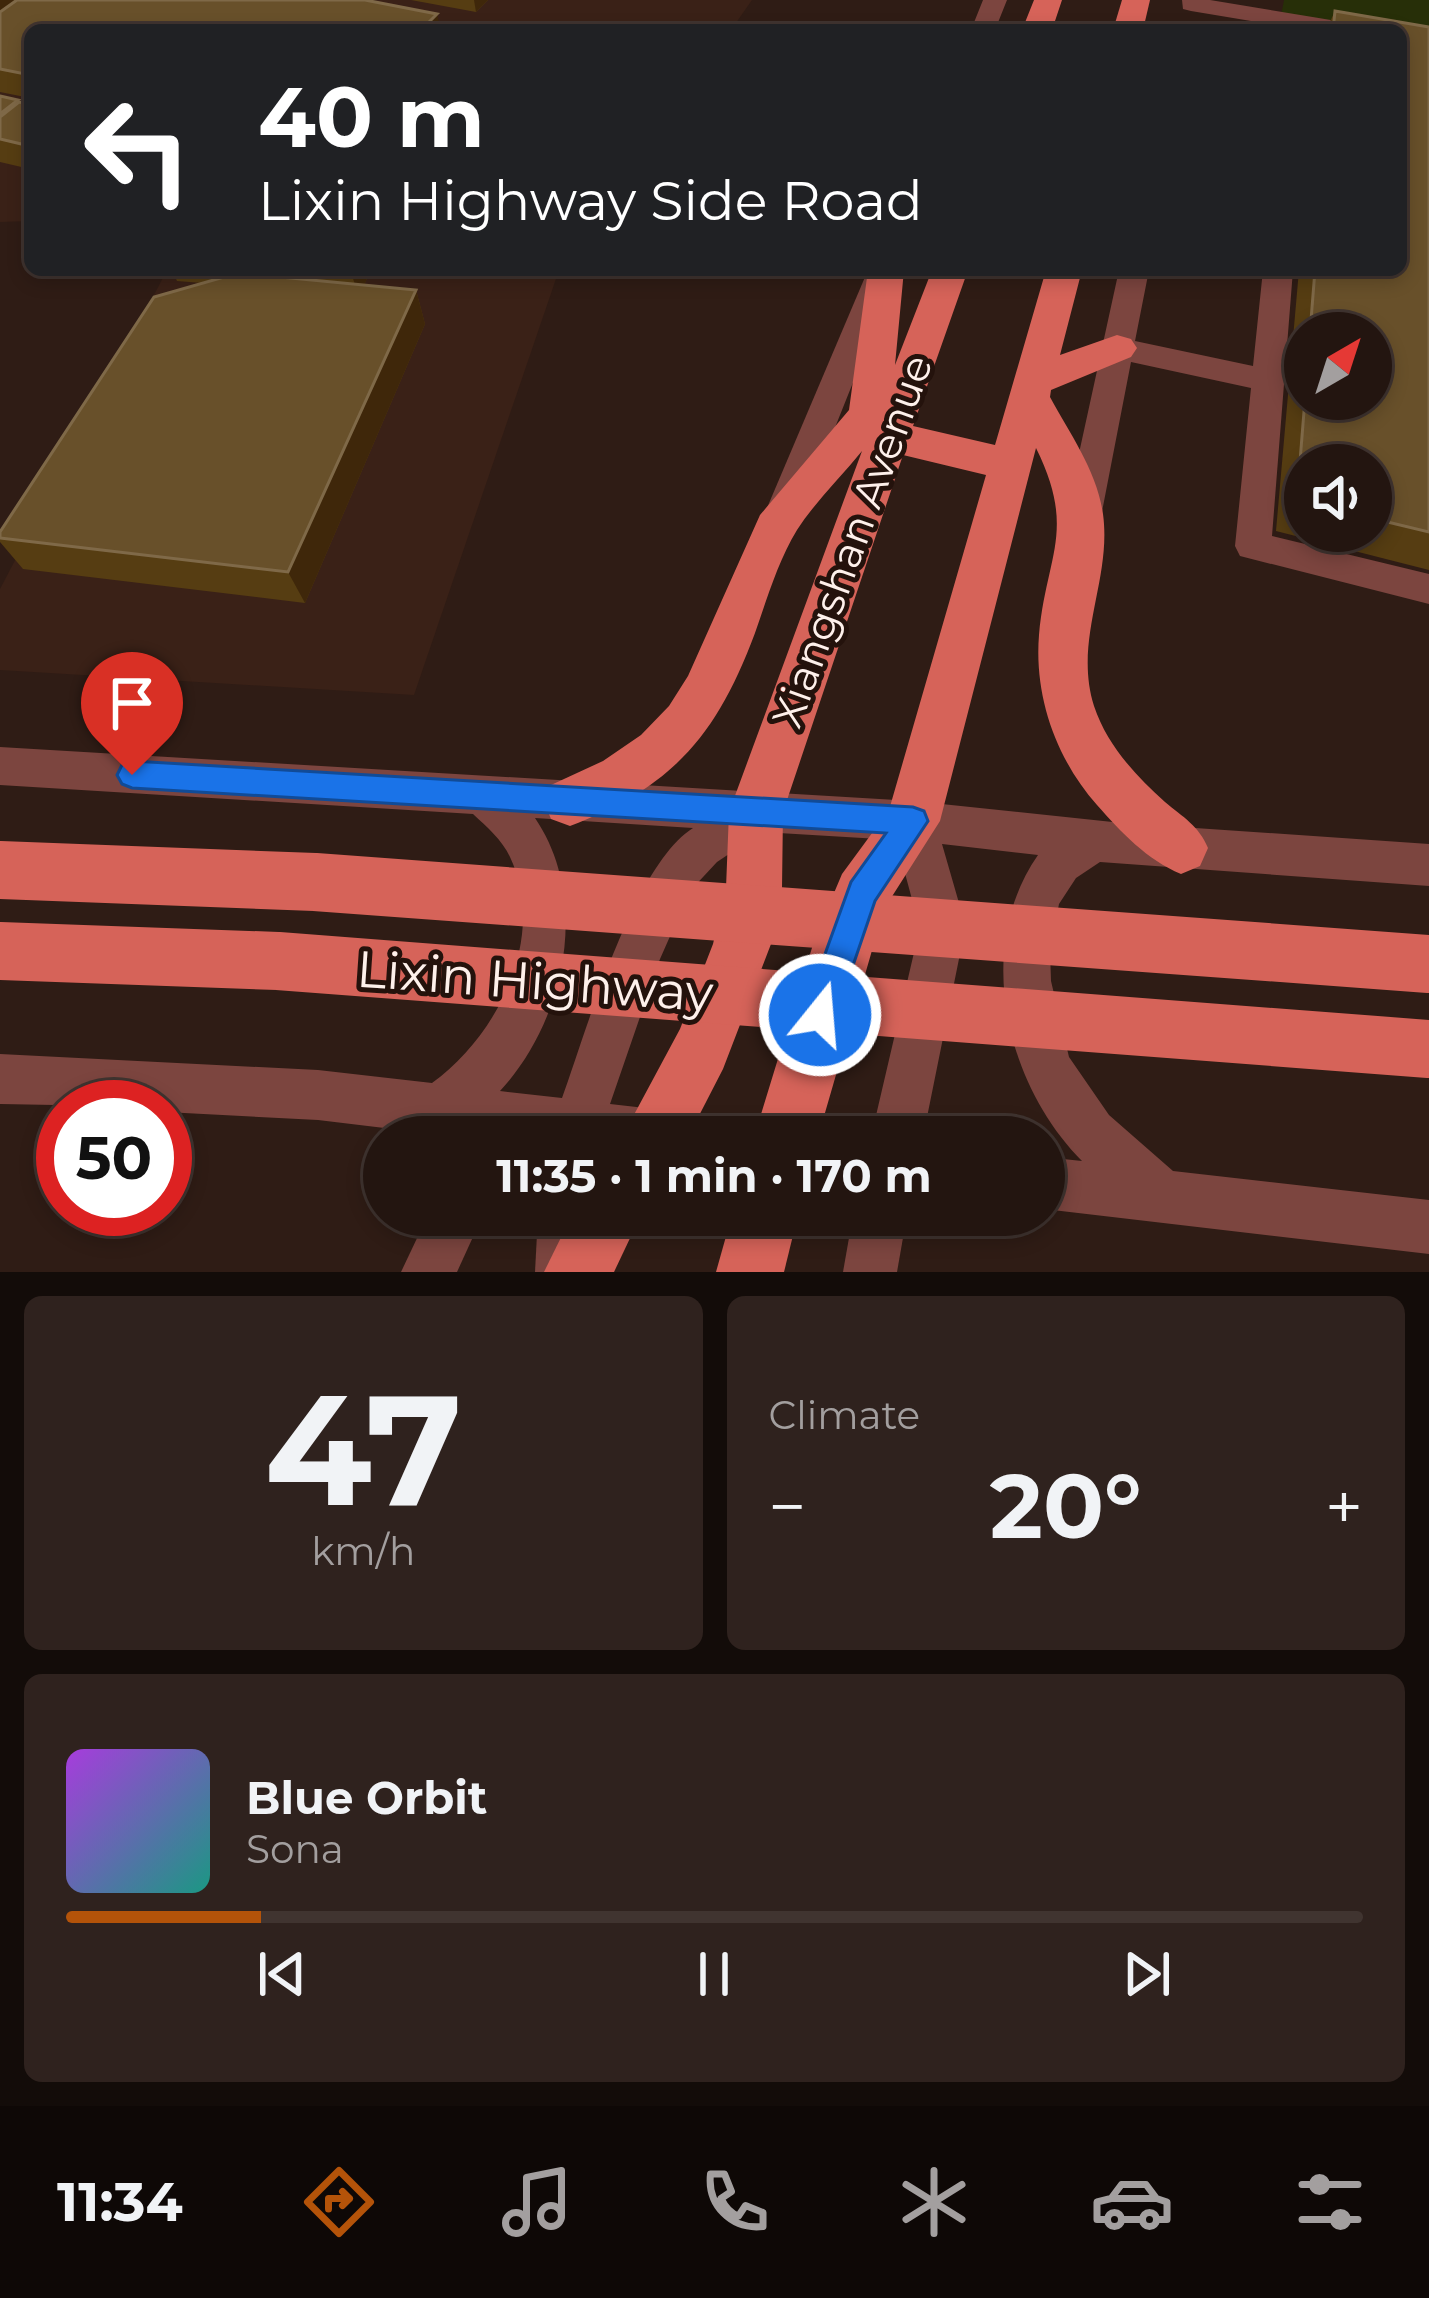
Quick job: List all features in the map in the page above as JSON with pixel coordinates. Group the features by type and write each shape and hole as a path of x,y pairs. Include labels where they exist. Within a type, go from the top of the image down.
{"main road":[{"path":"884,276 880,425 1011,465"},
{"name":"Xiangshan Avenue","path":"670,1116 742,944 754,888 756,812 854,535 880,425 921,351 948,276"},
{"path":"792,1116 828,982 862,893 913,821 1062,276"},
{"path":"1032,390 1118,348"},
{"path":"1032,390 1077,487 1082,522 1063,634 1062,694 1088,752 1128,807 1181,848"},
{"name":"Xiangshan Avenue","path":"570,802 636,769 673,741 694,716 778,524 880,425"},
{"name":"Lixin Highway","path":"0,870 339,884 1429,964"},
{"name":"Lixin Highway","path":"0,951 278,961 1429,1049"},
{"path":"578,1272 597,1236"},
{"path":"750,1272 759,1236"}],"street":[{"path":"1191,2 1291,24"},
{"path":"778,524 881,276"},
{"path":"1082,522 1133,276"},
{"path":"1277,276 1253,546 1429,589"},
{"path":"1118,348 1268,380"},
{"path":"0,766 913,821 1095,841 1429,866"},
{"path":"0,1079 416,1116 473,1085 521,1020 542,929 539,873 528,845 485,797"},
{"path":"575,1116 674,876 701,847 756,812"},
{"path":"903,1116 939,944 936,903 913,821"},
{"path":"1095,841 1062,860 1041,890 1028,952 1030,989 1041,1045 1058,1091 1116,1157 1162,1196"},
{"path":"1065,1185 1429,1227"},
{"path":"428,1272 445,1236"},
{"path":"562,1272 564,1236"},
{"path":"870,1272 876,1236"}],"shaded area":[{"path":"0,0 752,0 735,24 24,24 24,221 0,222"},
{"path":"164,276 557,276 414,695 0,670 0,589"}],"green space":[{"path":"1284,0 1429,0 1429,51 1407,34 1407,24 1279,24"}],"building":[{"path":"17,0 365,0 437,14 427,24 24,24 24,74 0,69 0,12"},
{"path":"1335,11 1429,27 1429,532 1392,523 1392,444 1301,444 1303,420 1392,420 1392,312 1312,312 1315,276 1407,276 1407,24 1334,24"},
{"path":"0,96 18,100 0,114"},
{"path":"24,103 24,145 0,139 0,117"},
{"path":"228,276 416,290 288,572 0,538 154,297"}],"route":[{"path":"132,775 913,821 862,893 820,1015"}]}
